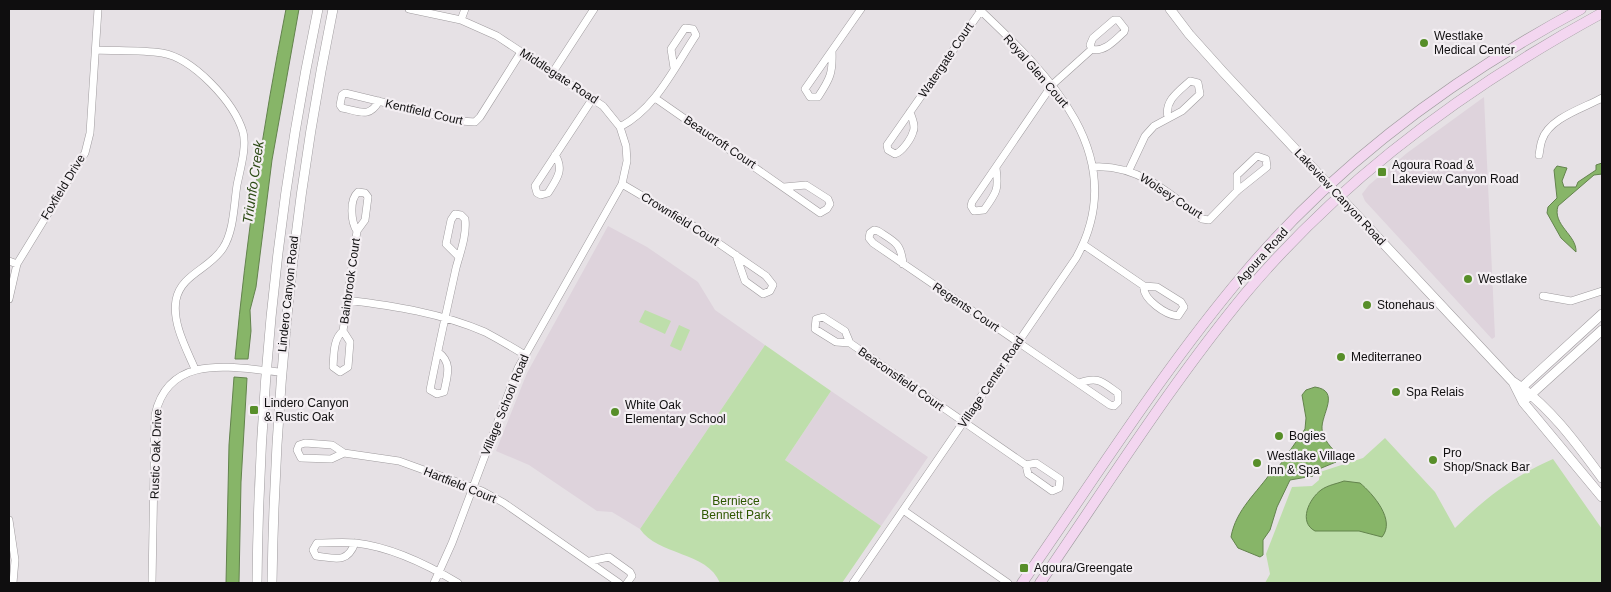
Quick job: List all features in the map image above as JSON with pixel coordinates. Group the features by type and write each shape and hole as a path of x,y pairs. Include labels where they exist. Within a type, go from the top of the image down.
{"main road":[{"name":"Agoura Road","path":"1022,583 1193,337 1244,273 1330,186 1389,133 1437,96 1505,52 1581,9"},
{"name":"Agoura Road","path":"1040,583 1214,334 1277,258 1339,196 1378,162 1457,101 1514,63 1602,14"}],"street":[{"name":"Foxfield Drive","path":"9,300 17,264 84,153 90,134 97,50 98,9"},
{"name":"Lindero Canyon Road","path":"257,583 264,370 288,175 305,71 318,9"},
{"name":"Lindero Canyon Road","path":"272,583 274,462 280,372 295,230 306,153 333,9"},
{"name":"Middlegate Road","path":"409,9 461,20 497,36 593,98 613,116 620,127 626,146 627,161 622,184 608,207"},
{"path":"461,20 465,9"},
{"path":"553,72 594,9"},
{"path":"832,52 833,70 830,80 818,97 810,97 805,89 861,9"},
{"name":"Royal Glen Court","path":"980,9 1052,85 1077,119 1085,136 1093,167"},
{"name":"Watergate Court","path":"910,112 914,123 914,132 900,152 895,154 888,150 887,145 980,9"},
{"name":"Lakeview Canyon Road","path":"1170,9 1201,47 1520,390 1532,394 1602,478"},
{"path":"1114,20 1118,20 1125,29 1124,32 1106,48 1095,51 1092,49 1090,45 1093,38 1114,20"},
{"path":"620,127 636,118 655,98 696,35 693,29 685,28 671,49 674,68"},
{"path":"996,168 998,188 996,194 984,210 974,211 971,206 972,202 1052,85 1092,49"},
{"path":"97,50 162,53 176,57 192,66 230,106 243,134 231,226 224,247 212,261 186,280 176,299 175,310 178,328 195,368 235,367 280,372"},
{"name":"Kentfield Court","path":"379,101 368,113 342,108 340,105 342,95 345,93 379,101 460,121 475,122 521,52"},
{"path":"1129,170 1145,136 1154,126 1182,111 1200,94 1198,83 1190,81 1170,100 1166,110 1168,117"},
{"path":"555,155 560,162 561,172 548,194 541,195 537,193 535,186 555,155 593,98"},
{"name":"Beaucroft Court","path":"655,98 820,213 827,209 830,204 828,199 810,186 784,187"},
{"path":"1540,155 1541,141 1548,130 1563,118 1602,98"},
{"name":"Wolsey Court","path":"1093,167 1109,166 1129,170 1149,180 1202,219 1209,220 1238,191 1267,167 1266,159 1257,156 1237,175 1238,191"},
{"name":"Village Center Road","path":"853,583 1084,245 1091,220 1095,194 1093,167"},
{"name":"Crownfield Court","path":"622,184 659,205 736,256 772,281 773,285 770,292 763,294 745,280 736,256"},
{"name":"Bainbrook Court","path":"344,331 338,335 333,367 340,372 348,368 350,342 344,331 347,300 357,231 365,220 368,197 365,193 358,192 354,195 352,221 357,231"},
{"name":"Village School Road","path":"434,583 511,385 525,355 608,207"},
{"path":"438,352 447,361 449,368 444,392 437,394 430,390 445,318 458,257 465,219 455,214 451,220 446,244 458,257"},
{"name":"Regents Court","path":"904,264 902,250 898,244 878,230 870,233 869,238 872,243 1110,406 1118,402 1118,394 1100,381 1090,379 1079,383"},
{"path":"1084,245 1144,286 1157,287 1181,302 1184,307 1182,312 1178,316 1172,316 1147,298 1143,292 1144,286"},
{"path":"9,261 17,264"},
{"path":"1543,296 1571,301 1602,291"},
{"path":"347,300 404,307 445,318 485,332 525,355"},
{"path":"1602,314 1520,390 1523,402 1602,497"},
{"name":"Beaconsfield Court","path":"850,343 845,331 823,317 816,319 815,329 836,342 850,343 1026,465 1028,474 1052,492 1059,488 1060,479 1036,463 1026,465"},
{"path":"1523,402 1602,330"},
{"name":"Rustic Oak Drive","path":"152,583 155,415 157,404 171,383 195,368"},
{"name":"Hartfield Court","path":"344,453 331,459 301,458 297,450 299,445 305,443 332,445 344,453 399,461 472,488 504,503 619,583"},
{"path":"903,510 1008,583"},
{"path":"9,520 15,560 14,583"},
{"path":"355,543 351,554 343,558 316,556 313,550 317,543 355,543 394,552 458,583"},
{"path":"590,561 609,557 630,572 632,576 627,583"}],"shaded area":[{"path":"286,9 299,9 272,160 256,287 250,310 251,331 248,359 235,359 256,183"},
{"path":"1484,97 1495,337 1492,339 1365,201 1362,194 1369,185 1407,153"},
{"path":"1602,163 1602,174 1594,175 1558,206 1558,219 1573,240 1576,252 1561,238 1547,213 1548,207 1557,198 1554,170 1557,166 1567,168 1562,181 1564,187 1576,187 1578,182 1596,170 1596,165"},
{"name":"White Oak Elementary School","path":"608,226 647,247 698,282 715,310 765,345 640,529 612,512 597,511 529,465 496,451 527,373"},
{"path":"234,377 247,378 241,482 239,583 226,583 229,445"},
{"path":"1315,387 1323,389 1327,393 1328,404 1322,429 1326,440 1338,455 1336,462 1319,469 1313,476 1290,480 1277,507 1270,530 1263,540 1263,555 1260,557 1238,548 1231,537 1234,527 1242,510 1272,471 1275,472 1305,429 1306,418 1302,395 1306,390"},
{"path":"831,391 928,457 881,526 785,460"},
{"path":"1344,481 1360,483 1376,500 1385,515 1386,530 1382,537 1359,531 1315,531 1310,527 1306,516 1313,499 1324,488"}],"green space":[{"path":"645,310 671,321 665,334 639,322"},
{"path":"679,325 690,330 681,351 670,346"},
{"name":"Berniece Bennett Park","path":"765,345 831,391 785,460 881,526 842,583 720,583 714,573 705,565 658,544 648,538 640,529"},
{"path":"1385,438 1435,492 1455,528 1477,507 1513,480 1553,459 1602,529 1602,583 1265,583 1270,574 1266,554 1292,487 1312,486 1319,480 1320,472 1363,458"}],"place":[{"name":"Westlake Medical Center","path":"1424,43"},
{"name":"Agoura Road & Lakeview Canyon Road","path":"1382,172"},
{"name":"Westlake","path":"1468,279"},
{"name":"Stonehaus","path":"1367,305"},
{"name":"Mediterraneo","path":"1341,357"},
{"name":"Spa Relais","path":"1396,392"},
{"name":"Lindero Canyon & Rustic Oak","path":"254,410"},
{"name":"White Oak Elementary School","path":"615,412"},
{"name":"Bogies","path":"1279,436"},
{"name":"Pro Shop/Snack Bar","path":"1433,460"},
{"name":"Westlake Village Inn & Spa","path":"1257,463"},
{"name":"Agoura/Greengate","path":"1024,568"}],"water label":[{"name":"Triunfo Creek","path":"253,182"}]}
